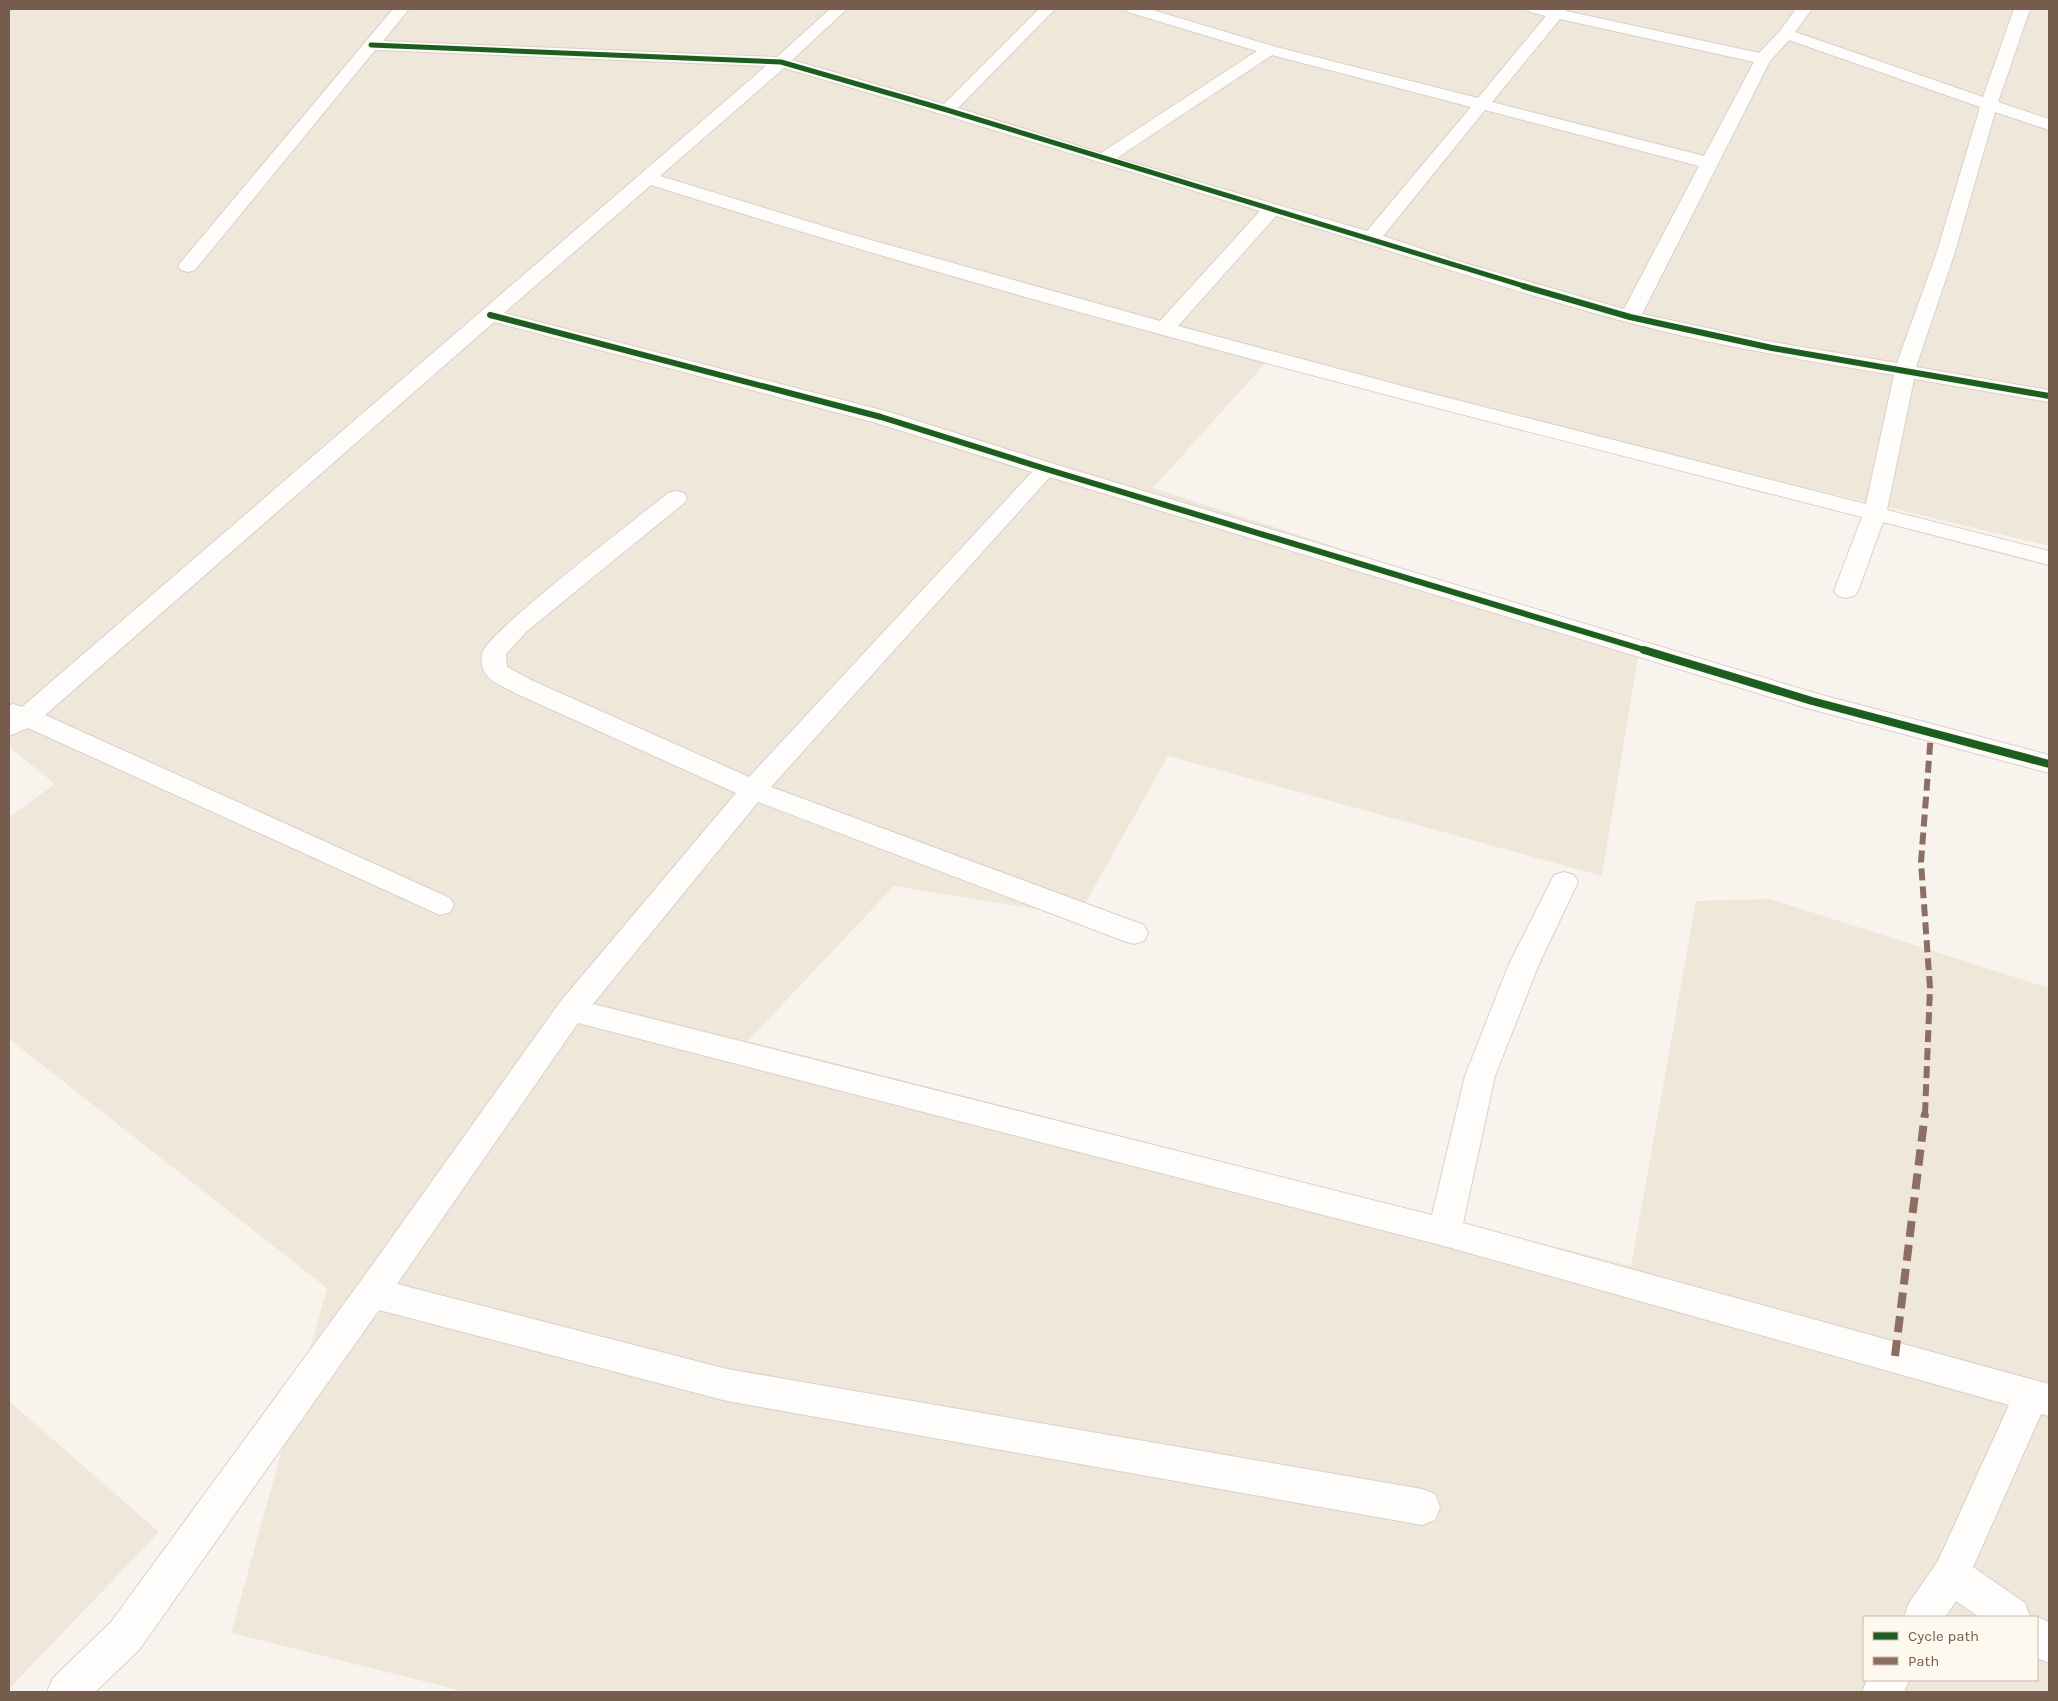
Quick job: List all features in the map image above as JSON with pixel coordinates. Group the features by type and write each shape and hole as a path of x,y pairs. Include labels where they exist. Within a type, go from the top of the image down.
{"street":[{"path":"188,266 401,9"},
{"path":"440,905 15,719 490,315 781,62 839,9"},
{"path":"947,110 1046,9"},
{"path":"1133,9 1270,50 1710,163"},
{"path":"1535,9 1558,11 1763,59"},
{"path":"1630,316 1763,59 1786,34 1804,9"},
{"path":"1846,591 1875,513 1905,370 1946,255 1989,104 2022,9"},
{"path":"1371,238 1558,11"},
{"path":"1786,34 2049,126"},
{"path":"370,45 781,62 1371,238 1454,266 1630,316 1772,348 2049,396"},
{"path":"1103,159 1270,50"},
{"path":"648,178 776,219 1164,329 1614,448 2049,558"},
{"path":"1164,329 1272,209"},
{"path":"490,315 882,417 1046,469 1812,701 2049,764"},
{"path":"67,1692 125,1636 372,1293 571,1010 753,790 1046,469"},
{"path":"676,498 518,626 494,652 495,671 524,687 753,790 1134,933"},
{"path":"1444,1232 1480,1076 1524,964 1564,882"},
{"path":"571,1010 1444,1232 2041,1397 1951,1574 1924,1616"},
{"path":"372,1293 727,1385 1422,1507"},
{"path":"1951,1574 2010,1616"},
{"path":"2038,1637 2049,1644"},
{"path":"1882,1692 1888,1681"}],"shaded area":[{"path":"9,9 2049,9 2049,546 1270,358 1153,488 1640,645 1602,876 1168,756 1078,916 894,886 748,1041 1631,1266 1696,901 1770,899 2049,988 2049,1692 466,1692 231,1633 327,1288 9,1039 9,817 55,784 9,747"},
{"path":"9,1401 159,1532 9,1689"}],"marked path":[{"path":"1895,1356 1926,1108 1930,988 1921,862 1931,733"}],"cycle path":[{"path":"371,45 781,62 1371,238 1454,266 1630,317 1772,348 2049,396"},
{"path":"490,315 881,417 1046,469 1812,701 2049,764"}]}
